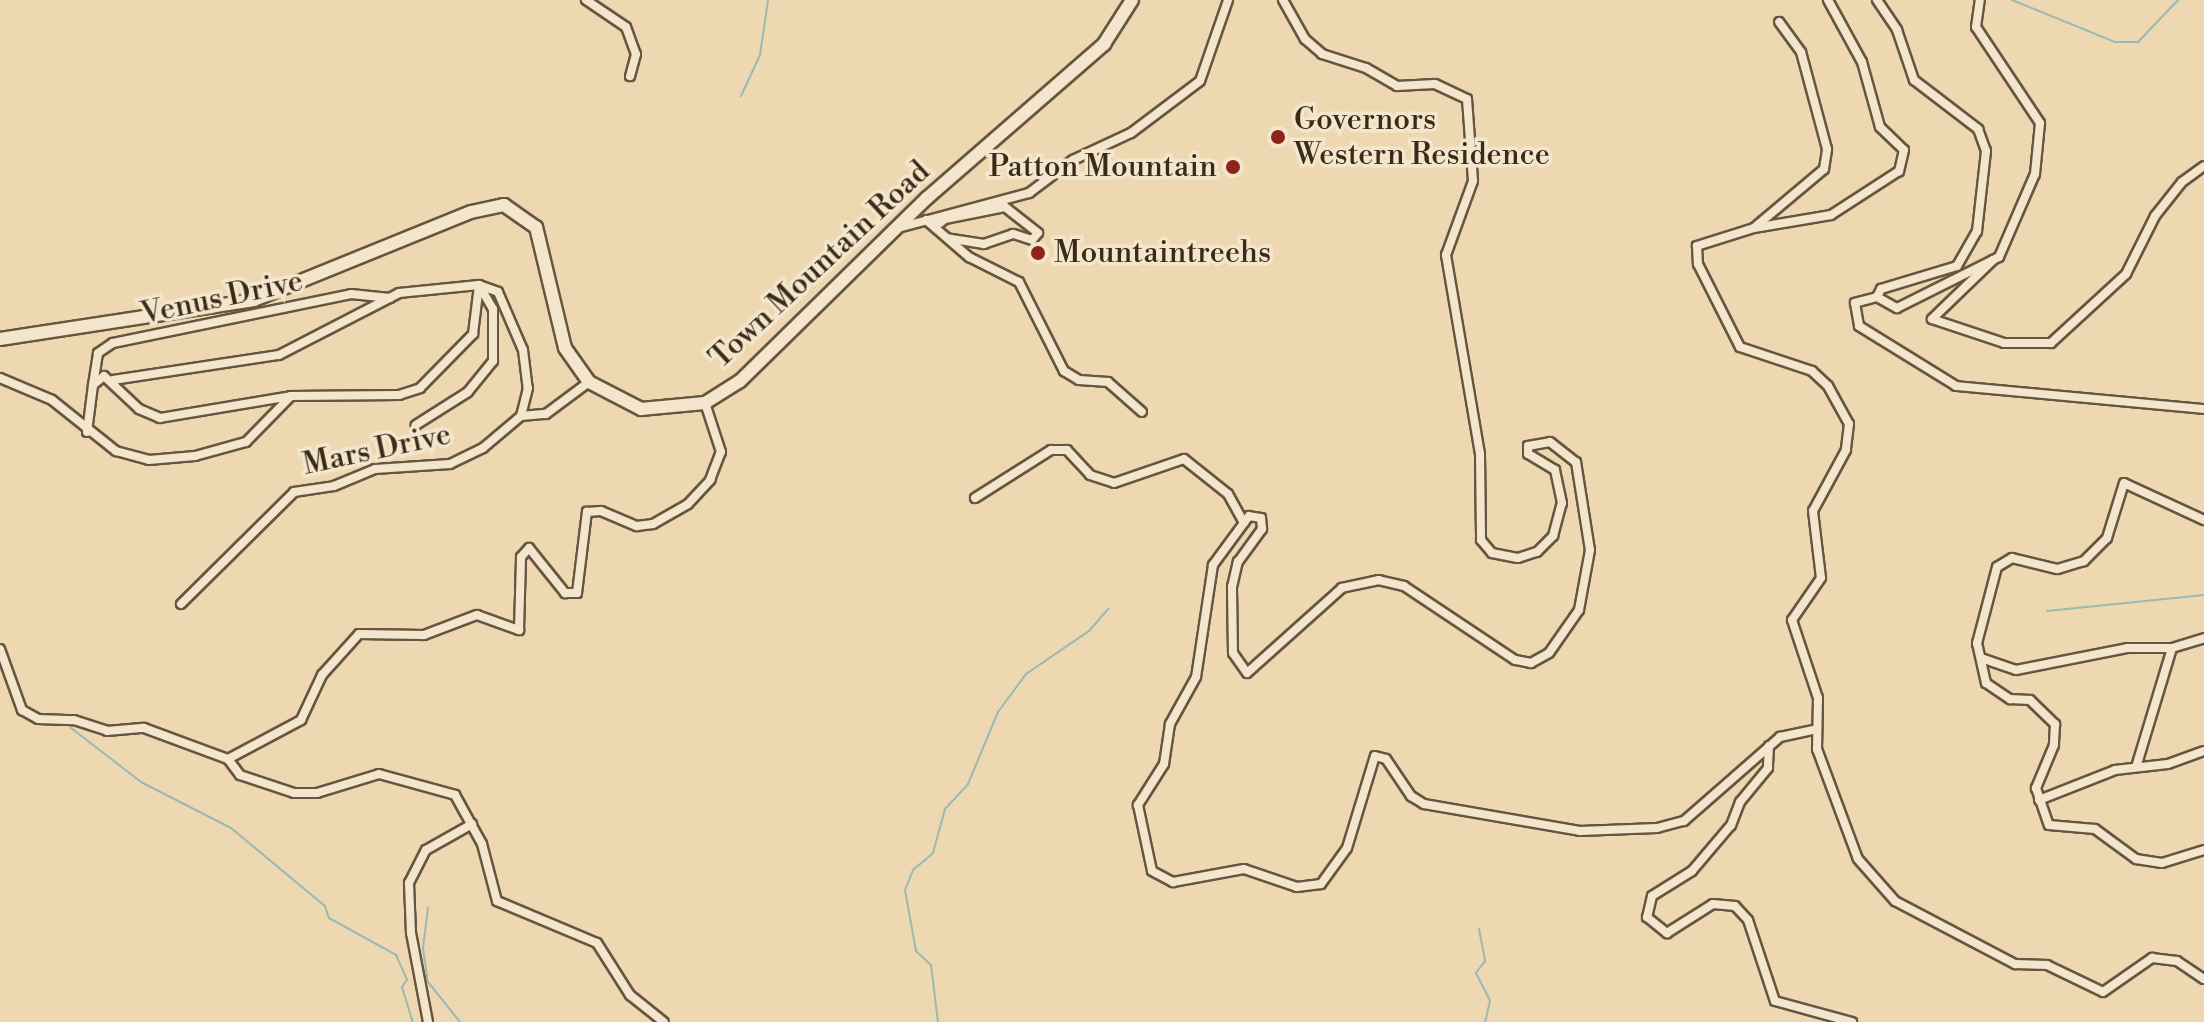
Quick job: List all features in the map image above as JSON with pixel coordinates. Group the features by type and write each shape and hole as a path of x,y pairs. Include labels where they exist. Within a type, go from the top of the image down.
{"main road":[{"name":"Town Mountain Road","path":"0,339 254,300 471,212 504,205 536,227 565,348 589,382 641,409 705,403 740,381 897,228 1104,44 1132,0"}],"street":[{"path":"586,0 626,27 636,54 630,76"},
{"path":"897,228 1029,193 1073,160 1123,139 1196,86 1228,0"},
{"path":"1283,0 1305,39 1322,54 1366,68 1397,86 1435,84 1467,99 1473,181 1446,255 1480,454 1481,540 1492,553 1518,558 1537,552 1553,536 1562,503 1555,470 1528,454 1528,446 1550,442 1576,462 1590,550 1579,610 1549,653 1531,663 1515,660 1404,586 1379,580 1342,588 1247,673 1233,653 1232,575 1263,525 1254,514 1213,565 1196,677 1170,724 1164,764 1138,805 1152,871 1164,881 1244,869 1297,887 1321,884 1347,848 1375,756 1386,759 1411,796 1424,804 1580,831 1684,821 1769,746 1790,732 1812,730"},
{"path":"1828,0 1862,62 1880,127 1904,150 1905,161 1857,204 1831,215 1754,228 1697,246 1698,264 1740,347 1812,371 1849,424 1846,450 1813,511 1821,578 1792,620 1818,698 1812,730 1858,859 1895,901 2015,964 2047,965 2094,990 2115,988 2152,958 2177,961 2204,979"},
{"path":"1877,0 1897,30 1914,80 1978,129 1986,151 1977,231 1957,266 1881,289 1877,297"},
{"path":"1980,0 1976,27 2040,123 2035,174 2009,239 1993,260 1932,319 2004,343 2051,343 2126,274 2155,216 2182,182 2204,166"},
{"path":"1754,228 1824,169 1827,149 1801,52 1779,22"},
{"path":"935,227 945,219 1005,207 1038,233 1032,240 1013,234 984,244 947,238"},
{"path":"926,220 969,257 1019,282 1067,374 1108,382 1142,412"},
{"path":"1993,260 1897,308 1877,297 1855,303 1859,326 1956,386 2204,409"},
{"path":"93,385 104,376 113,380 139,409 160,418 291,396 399,395 420,388 473,334 479,285"},
{"path":"416,425 468,392 493,361 493,309 479,285"},
{"path":"113,380 279,355 390,298 427,286 479,285 498,292 523,350 528,388 521,416 546,414 589,382"},
{"name":"Venus Drive","path":"87,432 98,353 113,343 351,294 390,298"},
{"path":"0,378 52,400 87,432 116,451 149,460 195,456 246,442 291,396"},
{"path":"228,759 301,720 322,675 359,634 424,635 477,615 519,630 521,557 529,548 565,593 577,593 587,512 601,511 637,526 653,524 688,504 710,480 721,452 705,403"},
{"name":"Mars Drive","path":"181,604 294,492 334,486 375,469 450,464 483,448 521,416"},
{"path":"975,498 1051,450 1067,450 1090,475 1114,483 1184,459 1228,494 1244,523"},
{"path":"2204,520 2124,483 2107,538 2084,561 2057,569 2012,558 1997,567 1981,610 1981,658 1986,683 1999,695 2030,700 2055,724 2054,745 2037,774 2039,800 2049,825 2095,829 2127,857 2162,863 2204,850"},
{"path":"1981,658 2016,670 2127,648 2172,648 2204,638"},
{"path":"2137,764 2172,648"},
{"path":"0,649 22,710 38,719 74,720 107,731 144,728 228,759 240,775 306,794 388,774 455,795 472,824 497,901 597,943 630,995 664,1022"},
{"path":"1769,746 1768,768 1740,802 1731,825 1692,871 1652,896 1647,917 1667,933 1713,904 1735,906 1748,920 1765,986 1775,1001 1852,1022"},
{"path":"2039,800 2137,764 2168,764 2204,751"},
{"path":"428,1022 411,933 409,883 426,850 472,824"}],"waterway":[{"path":"741,96 760,55 768,0"},
{"path":"2012,0 2115,42 2138,42 2178,0"},
{"path":"2047,611 2204,595"},
{"path":"938,1022 931,965 916,951 905,890 913,870 933,853 945,809 968,784 998,712 1026,674 1089,631 1109,608"},
{"path":"71,728 141,782 231,828 325,906 329,918 396,955 407,980 402,987 413,1022"},
{"path":"428,908 423,948 428,982 460,1022"},
{"path":"1479,929 1485,961 1476,973 1490,1001 1485,1022"}],"place":[{"name":"Governors Western Residence","path":"1278,137"},
{"name":"Patton Mountain","path":"1233,167"},
{"name":"Mountaintreehs","path":"1038,253"}]}
